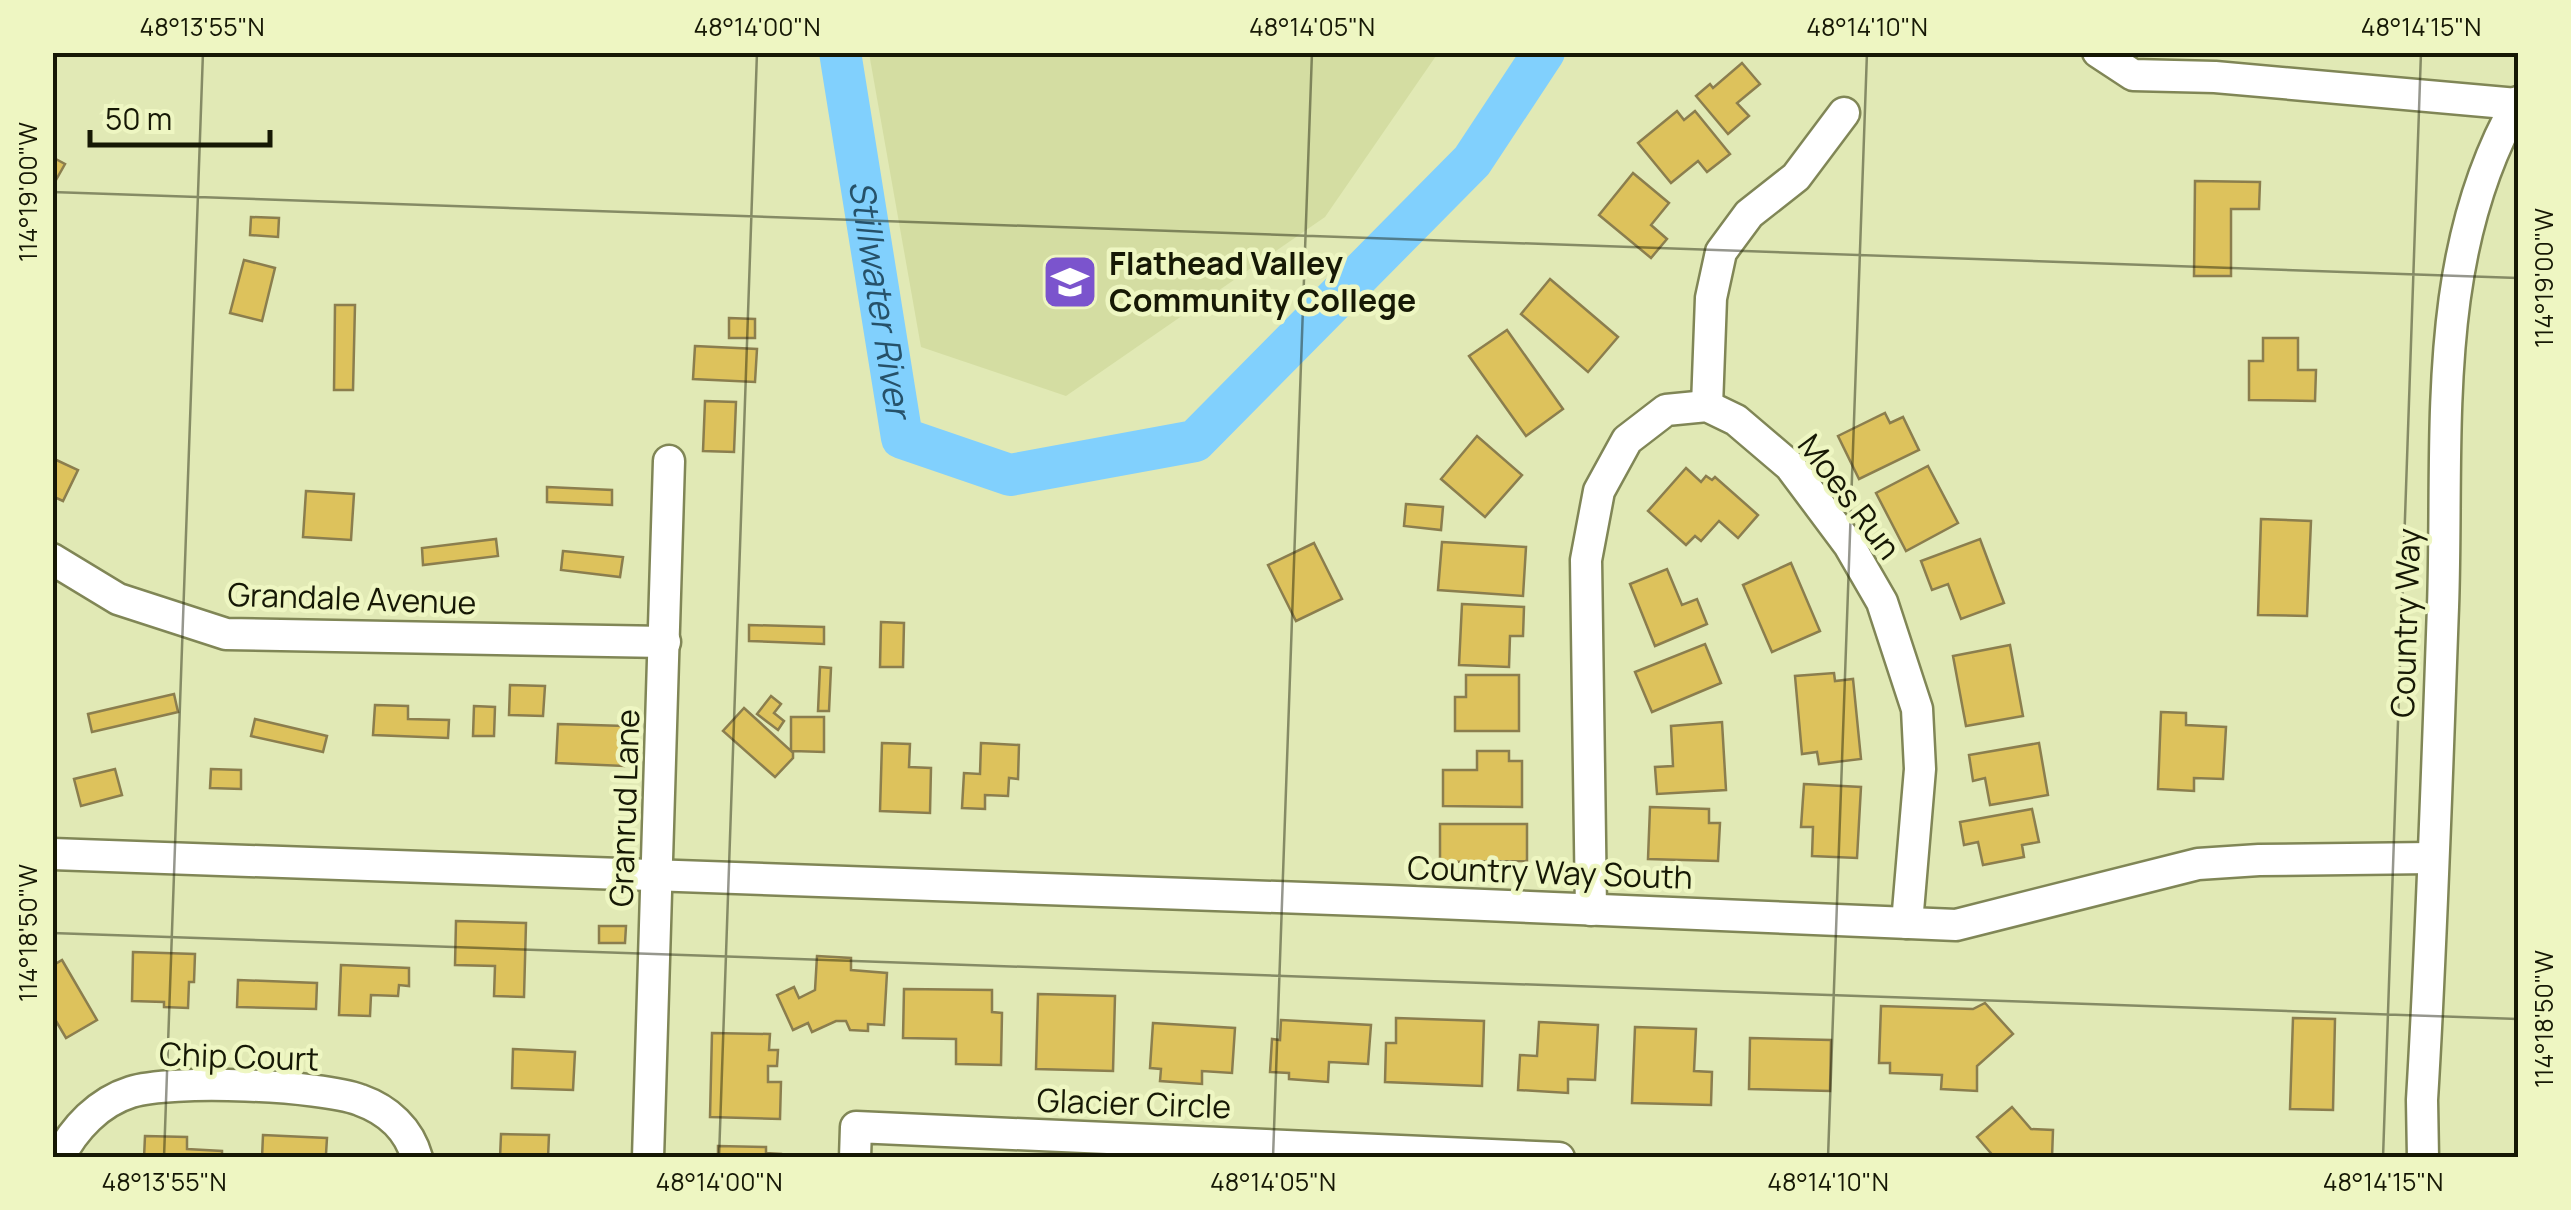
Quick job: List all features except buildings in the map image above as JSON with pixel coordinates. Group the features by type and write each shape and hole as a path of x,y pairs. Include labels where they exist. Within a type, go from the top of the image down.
{"street":[{"path":"2098,52 2133,76 2217,65 2518,103"},
{"name":"Country Way","path":"2423,1158 2451,310 2480,192 2518,103"},
{"path":"1591,910 1586,560 1598,491 1628,440 1666,410 1707,406 1711,298 1721,252 1749,214 1796,177 1844,113"},
{"name":"Moes Run","path":"1707,406 1736,420 1790,466 1849,545 1882,602 1917,709 1920,769 1907,923"},
{"name":"Granrud Lane","path":"648,1158 670,462"},
{"name":"Grandale Avenue","path":"52,559 118,599 226,634 666,642"},
{"name":"Country Way South","path":"52,854 1956,925 2198,864 2432,858"},
{"name":"Chip Court","path":"59,1158 78,1128 111,1101 150,1087 192,1085 257,1087 360,1099 394,1118 407,1134 417,1158"},
{"name":"Glacier Circle","path":"855,1158 856,1127 1559,1158"}],"shaded area":[{"name":"Flathead Valley Community College","path":"869,52 1438,53 1325,217 1066,396 921,347"}],"waterway":[{"name":"Stillwater River","path":"840,52 902,438 1010,475 1195,441 1472,161 1544,52"}],"place":[{"name":"Flathead Valley Community College","path":"1070,282"}]}
